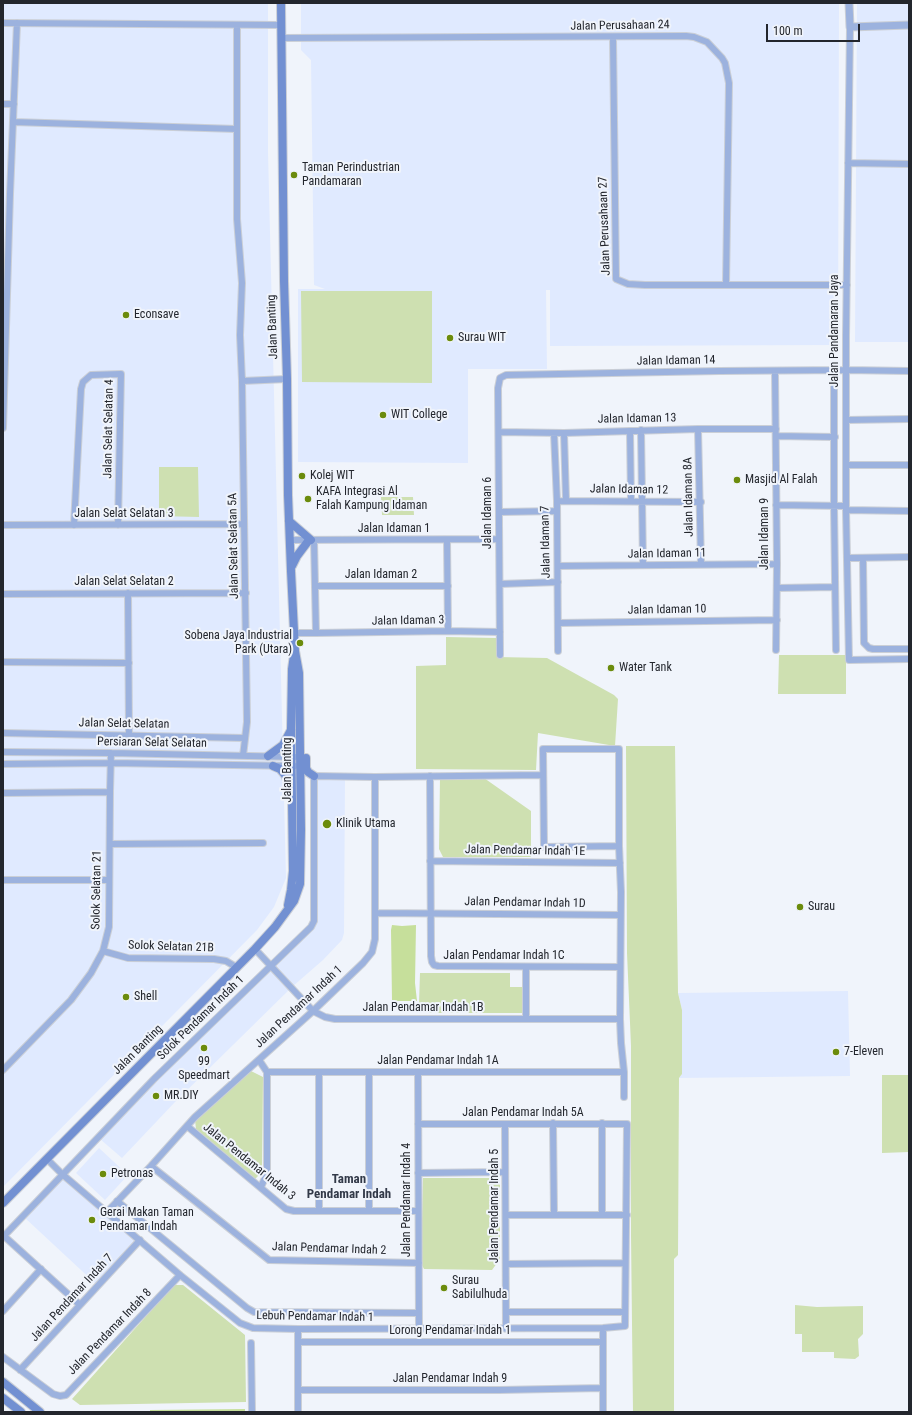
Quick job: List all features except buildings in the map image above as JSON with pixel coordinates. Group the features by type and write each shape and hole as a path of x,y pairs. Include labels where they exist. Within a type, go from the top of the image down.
{"main road":[{"name":"Jalan Banting","path":"3,1204 255,949 275,927 294,901 300,884 301,871 296,766 300,728 299,668 295,651 290,571 284,281 281,3"},
{"path":"289,521 312,540 297,556 290,571"},
{"name":"Jalan Banting","path":"295,651 292,669 291,729 296,757"},
{"path":"300,728 305,745 306,768 308,772 314,776"},
{"path":"268,756 283,745 291,729"},
{"path":"273,766 280,769 285,775 293,796"},
{"name":"Jalan Banting","path":"287,910 293,879 293,796 296,766"},
{"path":"3,1382 40,1412"},
{"path":"3,1398 21,1412"}],"street":[{"name":"Jalan Pandamaran Jaya","path":"849,3 846,508 850,660 909,659"},
{"path":"5,23 282,25"},
{"path":"5,23 16,36"},
{"path":"3,428 17,23"},
{"path":"16,36 29,23"},
{"name":"Jalan Selat Selatan 5A","path":"237,25 237,219 242,283 240,335 248,722 243,756"},
{"path":"850,27 909,25"},
{"name":"Jalan Perusahaan 27","path":"613,37 615,84 616,279 628,284 645,285 847,285"},
{"name":"Jalan Perusahaan 24","path":"282,38 694,37 702,39 710,44 722,58 725,63 729,83 726,285"},
{"path":"3,104 14,104"},
{"path":"13,122 237,129"},
{"path":"848,163 909,164"},
{"name":"Jalan Pandamaran Jaya","path":"834,370 836,650"},
{"name":"Jalan Idaman 14","path":"506,375 834,370 909,371"},
{"name":"Jalan Idaman 9","path":"775,371 777,564 776,650"},
{"name":"Jalan Selat Selatan 4","path":"74,525 81,389 83,382 91,374 121,374 118,525"},
{"name":"Jalan Idaman 6","path":"500,655 498,382 500,378 506,375"},
{"path":"242,381 287,379"},
{"path":"846,420 909,419"},
{"name":"Jalan Idaman 13","path":"499,432 698,429 776,432 835,437"},
{"name":"Jalan Idaman 8A","path":"698,429 701,502 701,564"},
{"path":"641,430 643,565"},
{"path":"630,431 631,501"},
{"name":"Jalan Idaman 7","path":"554,432 557,500 558,651"},
{"name":"Jalan Idaman 7","path":"564,432 566,500"},
{"path":"846,465 909,465"},
{"name":"Jalan Idaman 12","path":"557,500 701,502"},
{"path":"776,505 834,506 909,511"},
{"path":"500,512 557,511"},
{"name":"Jalan Selat Selatan 3","path":"3,525 244,524"},
{"name":"Jalan Idaman 1","path":"290,540 499,539"},
{"path":"312,540 316,633"},
{"path":"447,540 448,631"},
{"path":"847,558 909,558"},
{"path":"863,558 864,643 869,648 873,649 909,649"},
{"name":"Jalan Idaman 11","path":"558,566 777,564"},
{"path":"500,584 558,582"},
{"name":"Jalan Idaman 2","path":"315,586 448,586"},
{"path":"776,588 835,587"},
{"path":"128,593 129,736"},
{"name":"Jalan Selat Selatan 2","path":"3,594 246,593"},
{"name":"Jalan Idaman 10","path":"559,623 776,620"},
{"name":"Jalan Idaman 3","path":"294,633 448,631 500,632"},
{"path":"3,662 129,663"},
{"name":"Jalan Selat Selatan","path":"3,733 245,738"},
{"path":"619,846 544,847 543,749 619,749 620,1043 624,1072 624,1097"},
{"name":"Persiaran Selat Selatan","path":"3,752 296,757"},
{"name":"Solok Selatan 21","path":"3,1070 72,1000 104,951 109,927 111,753"},
{"name":"Persiaran Selat Selatan","path":"3,764 111,763 296,766"},
{"path":"314,776 376,777 543,775"},
{"name":"Solok Pendamar Indah 1","path":"4,1236 154,1079 311,927 314,921 314,776"},
{"name":"Jalan Pendamar Indah 1C","path":"430,776 432,962 434,965 620,967"},
{"name":"Jalan Pendamar Indah 1","path":"107,1212 195,1117 245,1070 259,1060 313,1011 363,963 372,952 375,940 376,777"},
{"path":"3,792 110,792"},
{"path":"110,844 263,843"},
{"name":"Jalan Pendamar Indah 1E","path":"430,861 620,863"},
{"path":"3,880 109,880"},
{"name":"Jalan Pendamar Indah 1D","path":"375,913 620,915"},
{"name":"Jalan Pendamar Indah 1B","path":"255,949 313,1011 325,1017 335,1019 620,1019"},
{"name":"Solok Selatan 21B","path":"104,951 128,958 214,959 226,961 236,967"},
{"path":"526,967 526,1019"},
{"path":"259,1060 267,1072 267,1173 260,1187"},
{"name":"Jalan Pendamar Indah 1A","path":"267,1072 624,1072"},
{"path":"319,1072 319,1211"},
{"path":"369,1072 369,1211"},
{"name":"Jalan Pendamar Indah 4","path":"418,1072 419,1329"},
{"path":"553,1123 554,1215"},
{"path":"602,1123 602,1214"},
{"name":"Jalan Pendamar Indah 5A","path":"418,1124 627,1124 627,1215"},
{"name":"Jalan Pendamar Indah 5","path":"505,1124 506,1328"},
{"name":"Jalan Pendamar Indah 3","path":"188,1126 286,1209 294,1211 418,1211"},
{"name":"Lebuh Pendamar Indah 1","path":"47,1159 62,1174 180,1275 240,1323 247,1326 260,1329 298,1330 602,1328 625,1326 625,1312"},
{"name":"Jalan Pendamar Indah 2","path":"151,1166 269,1260 418,1263"},
{"path":"418,1173 506,1172"},
{"path":"117,1202 254,1312 419,1313"},
{"path":"506,1215 627,1215 625,1312 506,1312"},
{"path":"4,1236 80,1305"},
{"name":"Jalan Pendamar Indah 7","path":"20,1370 140,1240"},
{"path":"506,1264 625,1263"},
{"path":"3,1311 42,1269"},
{"name":"Jalan Pendamar Indah 8","path":"20,1370 53,1394 60,1396 66,1395 180,1275"},
{"path":"602,1328 603,1412"},
{"path":"298,1330 298,1412"},
{"name":"Lorong Pendamar Indah 1","path":"298,1342 602,1342"},
{"path":"251,1343 252,1412"},
{"path":"3,1357 20,1370"},
{"name":"Jalan Pendamar Indah 9","path":"298,1390 499,1390 602,1388"}],"shaded area":[{"path":"3,3 268,3 268,152 286,878 274,907 257,930 3,1187"},
{"path":"301,3 839,3 838,345 550,346 550,290 546,290 547,369 468,369 468,463 298,462 298,289 325,289 314,285 311,60 301,50"},
{"path":"857,3 909,3 909,342 855,342"},
{"path":"301,291 432,291 432,383 302,382"},
{"path":"159,467 198,467 199,517 159,516"},
{"path":"381,497 413,497 414,515 382,515"},
{"path":"446,637 496,638 497,657 547,658 614,695 618,699 615,746 538,733 536,770 416,769 416,666 446,665"},
{"path":"779,655 846,655 846,694 778,694"},
{"path":"626,746 675,746 678,993 682,1010 682,1074 679,1078 678,1255 674,1259 674,1412 633,1412 631,1046 627,953"},
{"path":"440,778 484,778 531,811 531,857 443,857 439,849"},
{"path":"317,779 345,779 344,933 342,940 175,1102 122,1158 100,1139 157,1079 313,928"},
{"path":"392,925 416,925 415,983 417,1001 392,1001"},
{"path":"420,973 510,973 510,987 524,987 524,1013 427,1013 419,1003"},
{"path":"848,991 850,1076 679,1078 682,1074 682,1010 678,993"},
{"path":"249,1070 263,1077 262,1172 255,1179 196,1129 195,1120"},
{"path":"882,1075 909,1075 909,1152 882,1153"},
{"path":"99,1148 128,1175 105,1200 76,1173"},
{"path":"63,1177 136,1240 96,1284 25,1218"},
{"path":"423,1178 492,1178 500,1185 500,1259 492,1270 424,1269 421,1263"},
{"path":"174,1285 183,1285 245,1335 246,1402 80,1405 72,1399"},
{"path":"795,1305 817,1307 863,1306 863,1334 858,1339 859,1356 855,1359 834,1358 834,1352 802,1352 802,1334 795,1334"},
{"path":"245,1409 245,1412 150,1412 150,1410"}],"place":[{"name":"Taman Perindustrian Pandamaran","path":"294,175"},
{"name":"Econsave","path":"126,315"},
{"name":"Surau WIT","path":"450,338"},
{"name":"WIT College","path":"383,415"},
{"name":"Kolej WIT","path":"302,476"},
{"name":"Masjid Al Falah","path":"737,480"},
{"name":"KAFA Integrasi Al Falah Kampung Idaman","path":"308,499"},
{"name":"Sobena Jaya Industrial Park (Utara)","path":"300,643"},
{"name":"Water Tank","path":"611,668"},
{"name":"Klinik Utama","path":"327,824"},
{"name":"Surau","path":"800,907"},
{"name":"Shell","path":"126,997"},
{"name":"99 Speedmart","path":"204,1048"},
{"name":"7-Eleven","path":"836,1052"},
{"name":"MR.DIY","path":"156,1096"},
{"name":"Petronas","path":"103,1174"},
{"name":"Gerai Makan Taman Pendamar Indah","path":"92,1220"},
{"name":"Surau Sabilulhuda","path":"444,1288"}],"district":[{"name":"Taman Pendamar Indah","path":"349,1188"}]}
